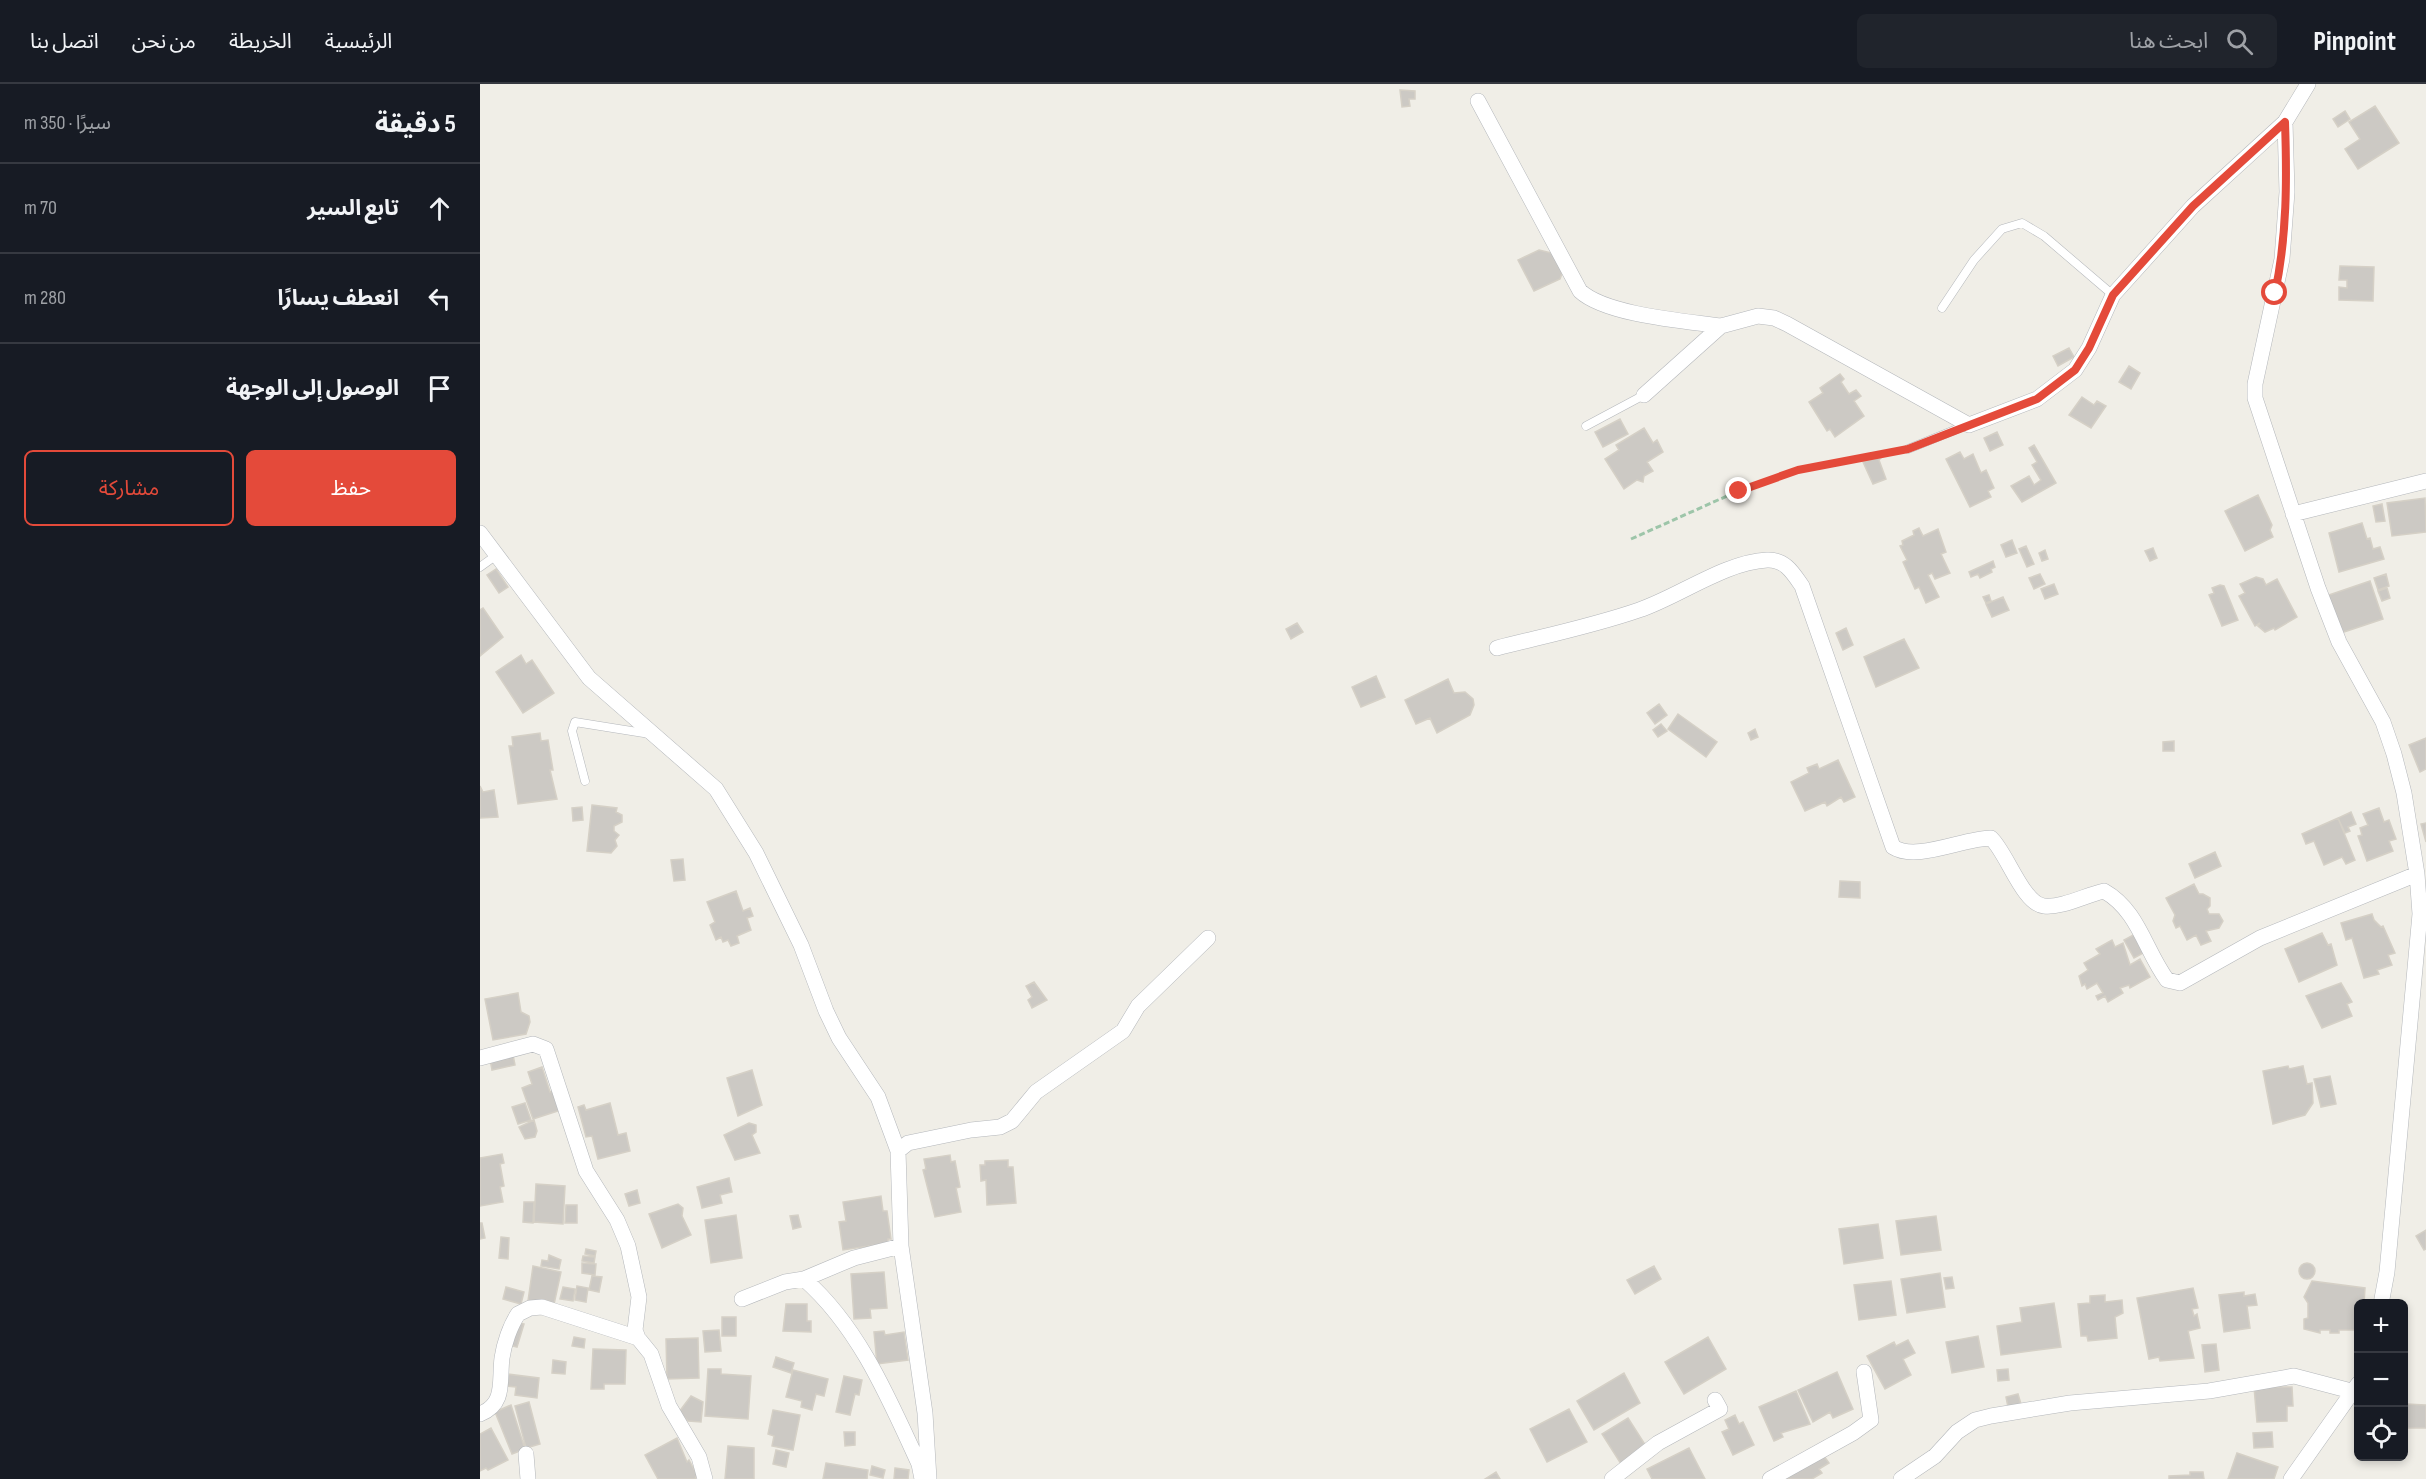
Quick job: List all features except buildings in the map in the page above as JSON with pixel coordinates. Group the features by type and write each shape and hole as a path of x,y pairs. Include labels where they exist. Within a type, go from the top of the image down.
{"street":[{"path":"1478,101 1580,291 1593,300 1646,316 1721,326 1758,316 1774,318 1969,425 2037,399 2075,370 2089,348 2113,295 2193,206 2285,122 2308,84"},
{"path":"2285,122 2287,192 2282,259 2255,384 2255,398 2293,514 2339,642 2383,722 2404,793 2417,874 2420,914 2387,1272 2382,1299"},
{"path":"1644,395 1721,326"},
{"path":"2293,514 2426,481"},
{"path":"480,533 589,678 716,789 737,819 801,945 826,1011 839,1038 878,1097 898,1150 901,1246 925,1413 929,1479"},
{"path":"1497,648 1640,610 1720,573 1767,560 1777,561 1789,568 1802,586 1893,847 1900,852 1914,852 1991,838 2000,846 2031,901 2043,907 2104,891 2118,899 2128,910 2167,980 2180,983 2260,938 2417,874"},
{"path":"898,1150 908,1143 971,1130 1000,1127 1012,1121 1036,1092 1123,1031 1138,1006 1208,938"},
{"path":"480,1058 533,1044 546,1049 586,1171 617,1220 628,1246 639,1297 635,1330 638,1338 651,1354 669,1406 699,1457 705,1479"},
{"path":"742,1299 784,1282 804,1279 854,1258 901,1246"},
{"path":"804,1279 838,1316 866,1358 919,1464 922,1479"},
{"path":"480,1414 492,1408 500,1396 503,1353 514,1321 524,1310 542,1307 638,1338"},
{"path":"1770,1479 1853,1433 1871,1420 1864,1372"},
{"path":"1901,1479 1935,1456 1957,1432 1975,1420 1991,1416 2070,1403 2209,1391 2295,1376 2354,1387"},
{"path":"2291,1479 2354,1392"},
{"path":"1612,1479 1658,1443 1720,1409 1715,1400"},
{"path":"526,1454 528,1479"}],"lane":[{"path":"1942,308 1974,260 2002,229 2022,223 2044,236 2113,295"},
{"path":"1587,426 1644,395"},
{"path":"1908,449 1969,425"},
{"path":"480,567 498,554"},
{"path":"585,781 572,731 575,722 653,735"}],"path":[{"path":"1631,539 1756,483 1798,470 1908,449"}],"route":[{"path":"1739,491 1756,483 1798,470 1908,449 2037,399 2075,370 2089,348 2113,295 2193,206 2285,122 2287,192 2282,259 2275,293"}]}
